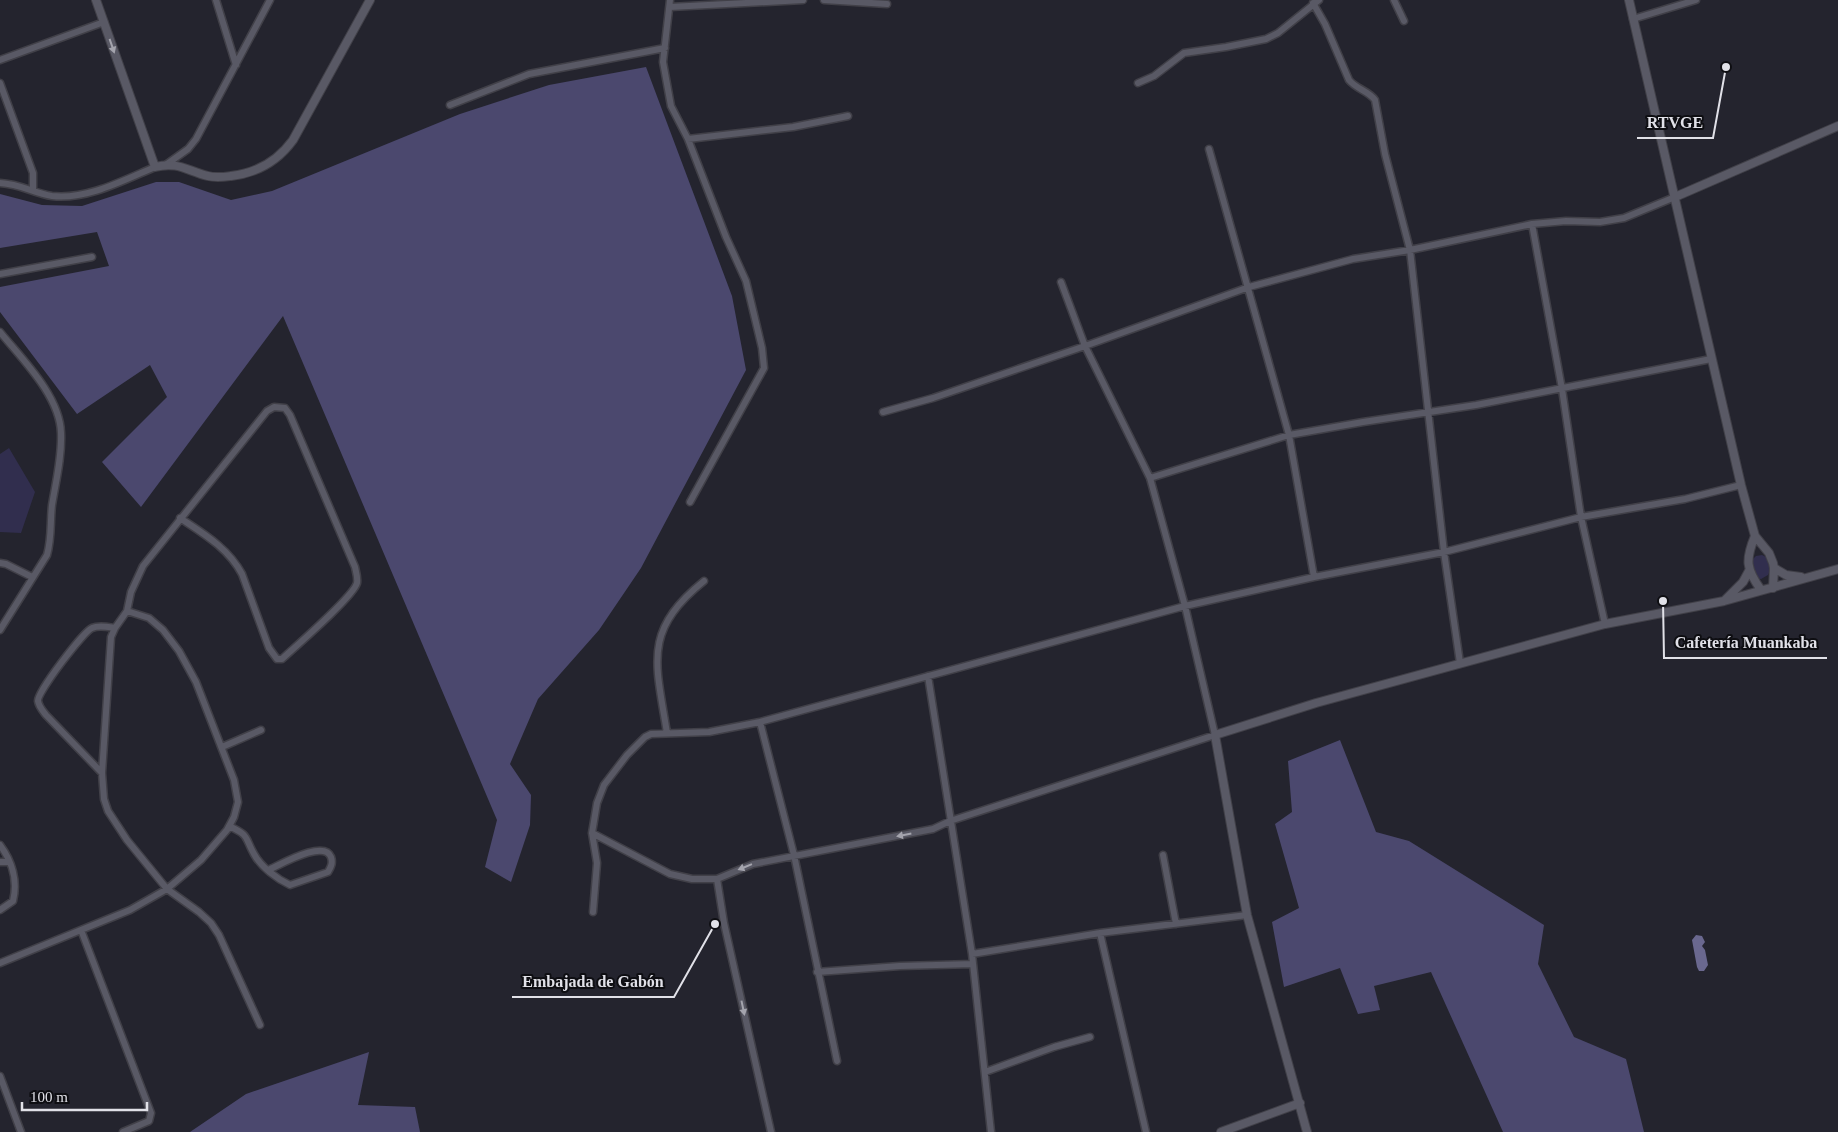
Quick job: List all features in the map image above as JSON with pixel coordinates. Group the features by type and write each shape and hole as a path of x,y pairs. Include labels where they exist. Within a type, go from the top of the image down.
{"street":[{"path":"96,0 155,166"},
{"path":"216,0 236,64"},
{"path":"167,164 188,149 196,139 270,0"},
{"path":"0,183 33,189 52,196 70,196 115,184 155,166 167,164 209,177 219,178 258,170 279,156 293,140 370,0"},
{"path":"690,502 764,368 762,348 746,281 726,237 688,139 671,106 664,62 670,3 803,0"},
{"path":"824,0 887,4"},
{"path":"1394,0 1404,21"},
{"path":"1629,0 1741,485 1755,536 1769,553 1774,568 1773,588"},
{"path":"1633,19 1696,0"},
{"path":"1138,84 1154,76 1184,53 1266,39 1278,32 1316,2 1349,80 1372,95 1375,100 1386,154 1410,250 1444,552 1460,664"},
{"path":"0,60 104,22"},
{"path":"450,106 529,74 665,48"},
{"path":"0,82 33,173 33,189"},
{"path":"688,139 793,127 848,116"},
{"path":"883,412 933,398 1248,288 1353,259 1410,250 1532,224 1566,221 1600,222 1624,218 1838,126"},
{"path":"1209,149 1289,435 1314,578"},
{"path":"1532,224 1562,389 1581,517 1605,624"},
{"path":"0,274 92,257"},
{"path":"1061,282 1085,346 1150,478 1185,606 1215,734 1247,915 1307,1132"},
{"path":"0,332 35,374 53,402 61,431 60,462 51,514 50,545 47,555 1,625"},
{"path":"1150,478 1289,435 1562,389 1711,359"},
{"path":"180,518 216,542 229,553 238,565 269,648 277,659 282,659 345,600 357,583 355,567 290,415 285,408 274,407 268,411 180,518 143,566 131,592 128,611 115,628 111,637 102,773 104,799 108,811 128,840 167,889 199,912 220,935 260,1025"},
{"path":"593,912 597,863 592,833 597,803 604,785 634,747 651,734 709,732 760,722 1185,606 1444,552 1581,517 1685,499 1741,485"},
{"path":"1724,601 1743,582 1748,571 1749,550 1755,536"},
{"path":"0,563 32,577"},
{"path":"1774,568 1780,573 1791,577 1808,577"},
{"path":"592,833 670,874 692,879 717,879 753,864 933,829 950,821 1316,702 1605,624 1724,601 1838,569"},
{"path":"1748,571 1761,590"},
{"path":"667,733 657,666 657,649 660,636 679,605 688,594 704,581"},
{"path":"0,963 130,910 167,889 201,860 229,826 234,817 238,802 234,780 196,682 179,651 163,630 149,618 128,611"},
{"path":"102,773 40,708 38,701 46,684 86,632 96,627 115,628"},
{"path":"928,676 972,954 992,1132"},
{"path":"760,722 794,855 837,1061"},
{"path":"222,747 261,730"},
{"path":"229,826 242,832 247,837 254,854 261,864 268,870 280,880 290,885 328,872 332,860 330,854 326,851 315,850 268,870"},
{"path":"0,845 13,868 16,887 13,901 0,910"},
{"path":"1163,855 1176,924"},
{"path":"0,862 9,862"},
{"path":"717,879 726,933 771,1132"},
{"path":"972,954 1100,933 1247,915"},
{"path":"81,930 151,1113 149,1121 123,1132"},
{"path":"1100,933 1146,1132"},
{"path":"817,972 900,966 973,964"},
{"path":"985,1072 1054,1047 1090,1037"},
{"path":"0,1076 22,1132"},
{"path":"1221,1132 1300,1103"}],"shaded area":[{"path":"646,67 732,296 746,370 641,568 599,630 538,699 510,764 531,795 530,825 511,882 485,867 497,820 283,316 141,507 102,462 167,397 150,365 77,414 0,312 0,287 109,266 97,232 0,248 0,194 42,205 82,206 156,182 179,182 231,200 272,191 460,114 549,85"},
{"path":"9,448 35,492 21,533 0,532 0,454"},
{"path":"1762,555 1769,561 1768,575 1761,579 1754,578 1752,560 1756,556"},
{"path":"1340,740 1376,832 1409,841 1544,925 1538,964 1574,1037 1626,1059 1644,1132 1503,1132 1431,972 1374,986 1380,1010 1358,1014 1340,968 1284,987 1272,922 1299,908 1275,824 1292,812 1288,761"},
{"path":"1696,935 1702,936 1705,942 1702,946 1705,950 1708,965 1704,971 1699,971 1697,967 1692,940"},
{"path":"369,1052 358,1105 415,1107 420,1132 190,1132 246,1094"}],"place":[{"name":"RTVGE","path":"1726,67"},
{"name":"Cafetería Muankaba","path":"1663,601"},
{"name":"Embajada de Gabón","path":"715,924"}]}
